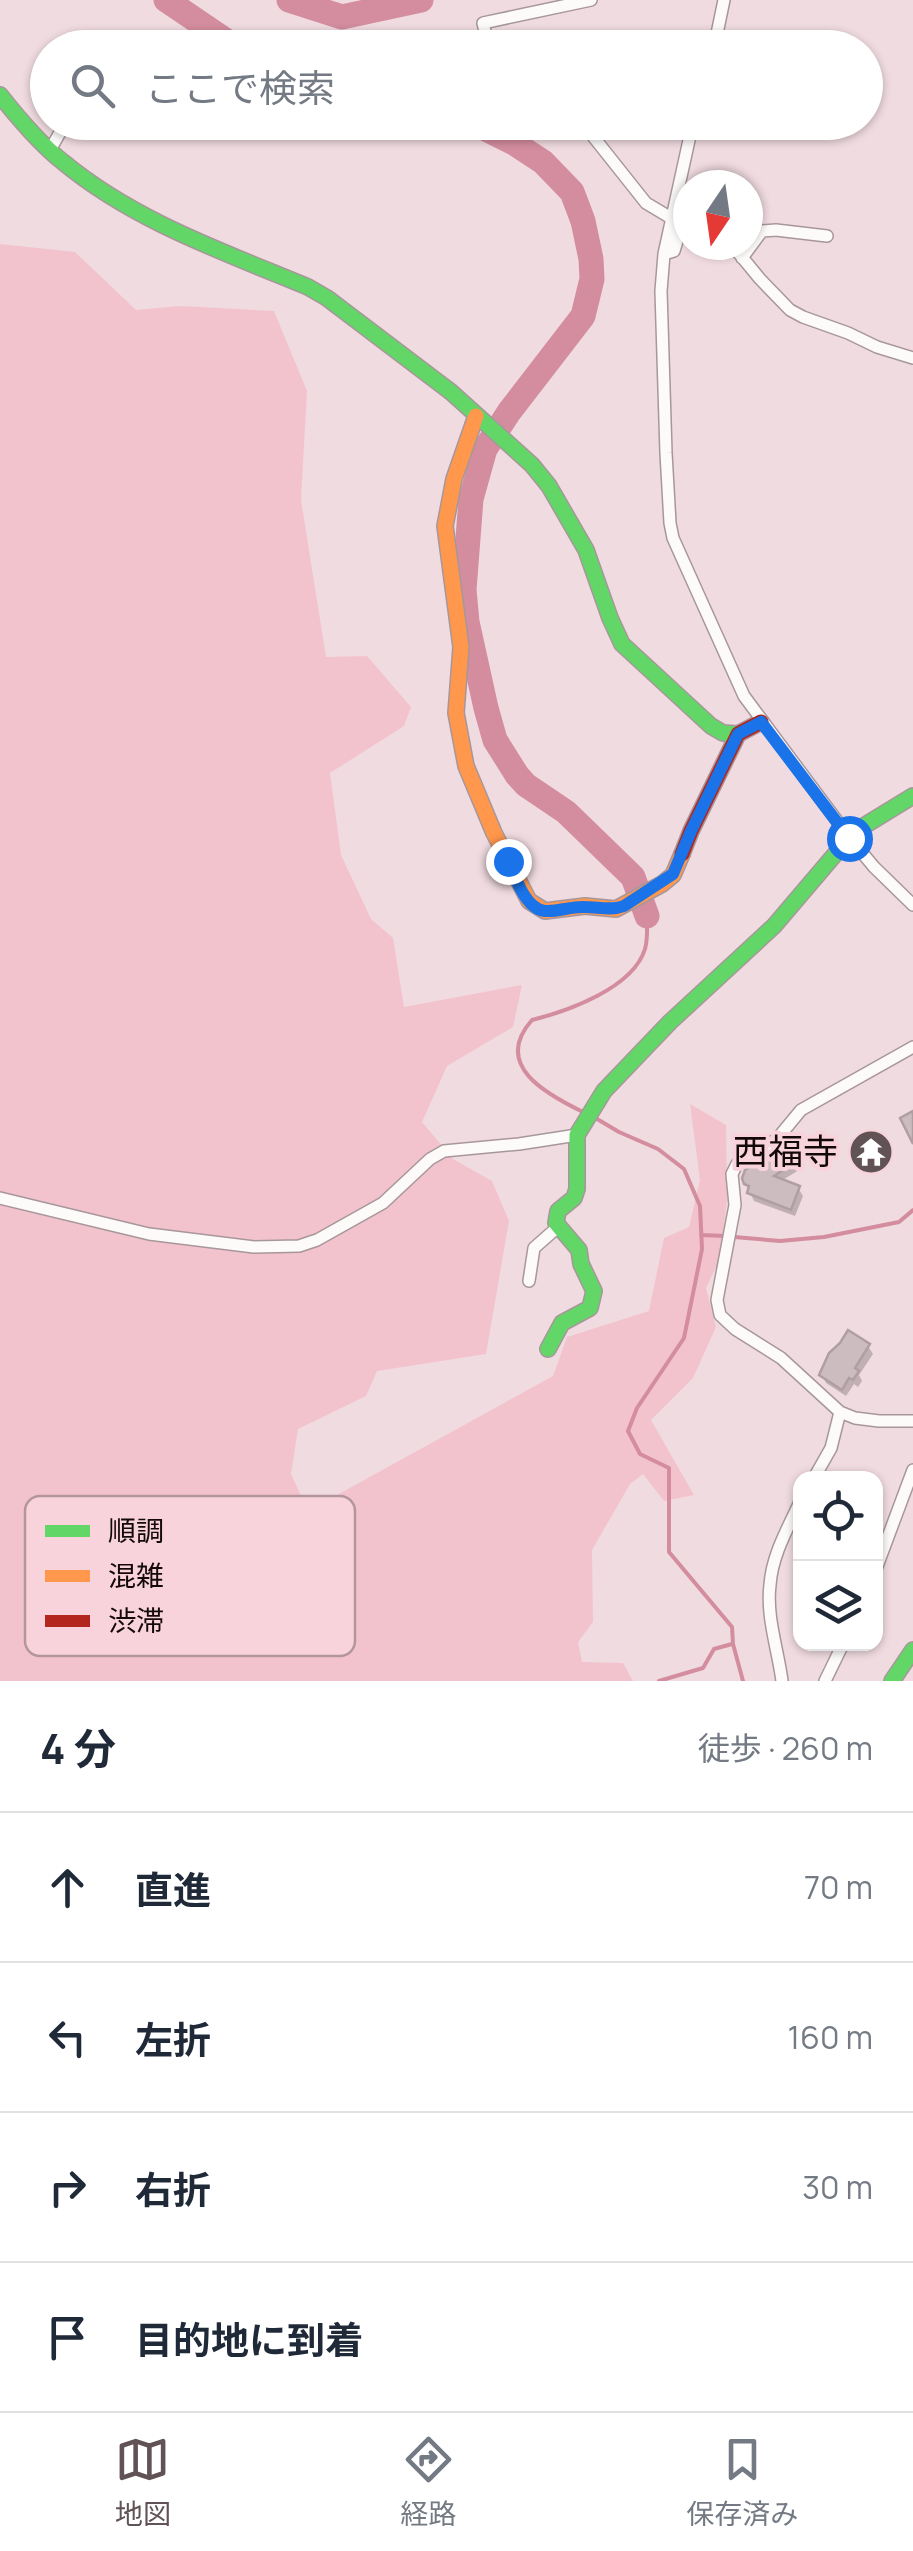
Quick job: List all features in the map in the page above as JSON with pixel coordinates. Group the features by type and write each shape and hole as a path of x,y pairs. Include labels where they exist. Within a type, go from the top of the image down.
{"street":[{"path":"485,30 484,23 590,0"},
{"path":"718,30 724,0"},
{"path":"0,96 30,132"},
{"path":"39,140 122,205 327,298 451,392 532,465 548,486 586,550 622,644 711,726 738,734 761,722"},
{"path":"50,150 56,140"},
{"path":"596,140 646,203 672,218"},
{"path":"689,140 664,254 660,310 670,523 678,551 732,674 761,722 849,838 913,905"},
{"path":"763,231 826,236"},
{"path":"664,254 673,251"},
{"path":"744,260 790,310 876,347 913,358"},
{"path":"479,419 454,479 445,526 461,647 456,713 466,766 529,900 544,911 585,906 616,909 662,884 679,864 738,734"},
{"path":"548,1349 562,1323 590,1308 594,1291 578,1250 556,1223 558,1211 574,1198 577,1190 581,1129 604,1091 670,1022 774,926 854,832 913,796"},
{"path":"913,1047 801,1110 778,1139 737,1164 732,1174 735,1205 717,1300 720,1315 735,1329 781,1358 840,1412 879,1421 913,1421"},
{"path":"0,1198 149,1234 254,1247 300,1246 383,1203 444,1151 519,1144 581,1129"},
{"path":"529,1281 534,1248 559,1226"},
{"path":"818,1471 831,1448 840,1412"},
{"path":"879,1561 913,1470"},
{"path":"782,1681 769,1586 773,1565 793,1517"},
{"path":"892,1681 913,1650"},
{"path":"826,1681 839,1651"}],"shaded area":[{"path":"0,244 75,252 136,310 180,306 274,311 307,391 301,500 326,657 367,656 411,707 404,726 330,773 341,855 371,919 393,938 404,1007 522,985 513,1027 447,1066 422,1122 453,1159 492,1181 509,1221 486,1354 377,1371 366,1396 298,1429 291,1474 301,1496 25,1496 25,1656 355,1656 355,1496 335,1496 553,1376 567,1337 649,1311 664,1238 689,1227 700,1180 690,1104 726,1125 727,1200 720,1259 706,1288 716,1327 693,1378 651,1420 694,1495 664,1501 643,1474 630,1484 592,1550 593,1622 578,1642 582,1662 623,1663 633,1681 0,1681"}],"building":[{"path":"913,1111 913,1144 900,1118"},
{"path":"786,1143 797,1161 774,1176 800,1186 791,1210 747,1193 749,1186 742,1178 745,1170"},
{"path":"848,1330 870,1344 855,1368 859,1371 842,1390 819,1375 829,1353"}],"waterway":[{"path":"166,0 210,30"},
{"path":"289,0 342,17 421,0"},
{"path":"508,140 543,162 572,192 583,221 592,279 583,316 485,449 471,499 464,590 467,622 495,740 526,785 566,812 633,877 647,916"},
{"path":"583,1112 540,1087 529,1076 518,1051 521,1036 532,1020 597,996 627,975 645,949 647,916"},
{"path":"592,1116 658,1149 684,1169 700,1206 702,1249 684,1338 637,1408 628,1431 640,1454 669,1468 669,1552 732,1627 743,1681"},
{"path":"734,1237 780,1241 824,1237 899,1222 913,1210"},
{"path":"701,1235 725,1236"},
{"path":"659,1681 703,1668 714,1649 732,1644"}],"traffic: fast":[{"path":"0,95 30,130"},
{"path":"39,140 119,202 181,234 327,298 451,392 532,465 549,486 586,550 622,644 711,726 723,733 738,734"},
{"path":"548,1349 562,1323 590,1308 594,1291 579,1250 556,1223 558,1211 574,1198 577,1189 577,1135 604,1091 670,1022 774,926 854,832 913,796"},
{"path":"892,1681 913,1650"}],"traffic: slow":[{"path":"476,416 454,479 445,526 461,647 456,713 466,766 494,833 529,901 545,911 585,906 616,909 673,875 682,854"}],"traffic: jam":[{"path":"682,854 738,734 761,722"}],"place":[{"name":"西福寺","path":"871,1152"}],"route":[{"path":"508,861 529,900 544,911 624,906 673,874 738,734 761,722 849,838"}]}
